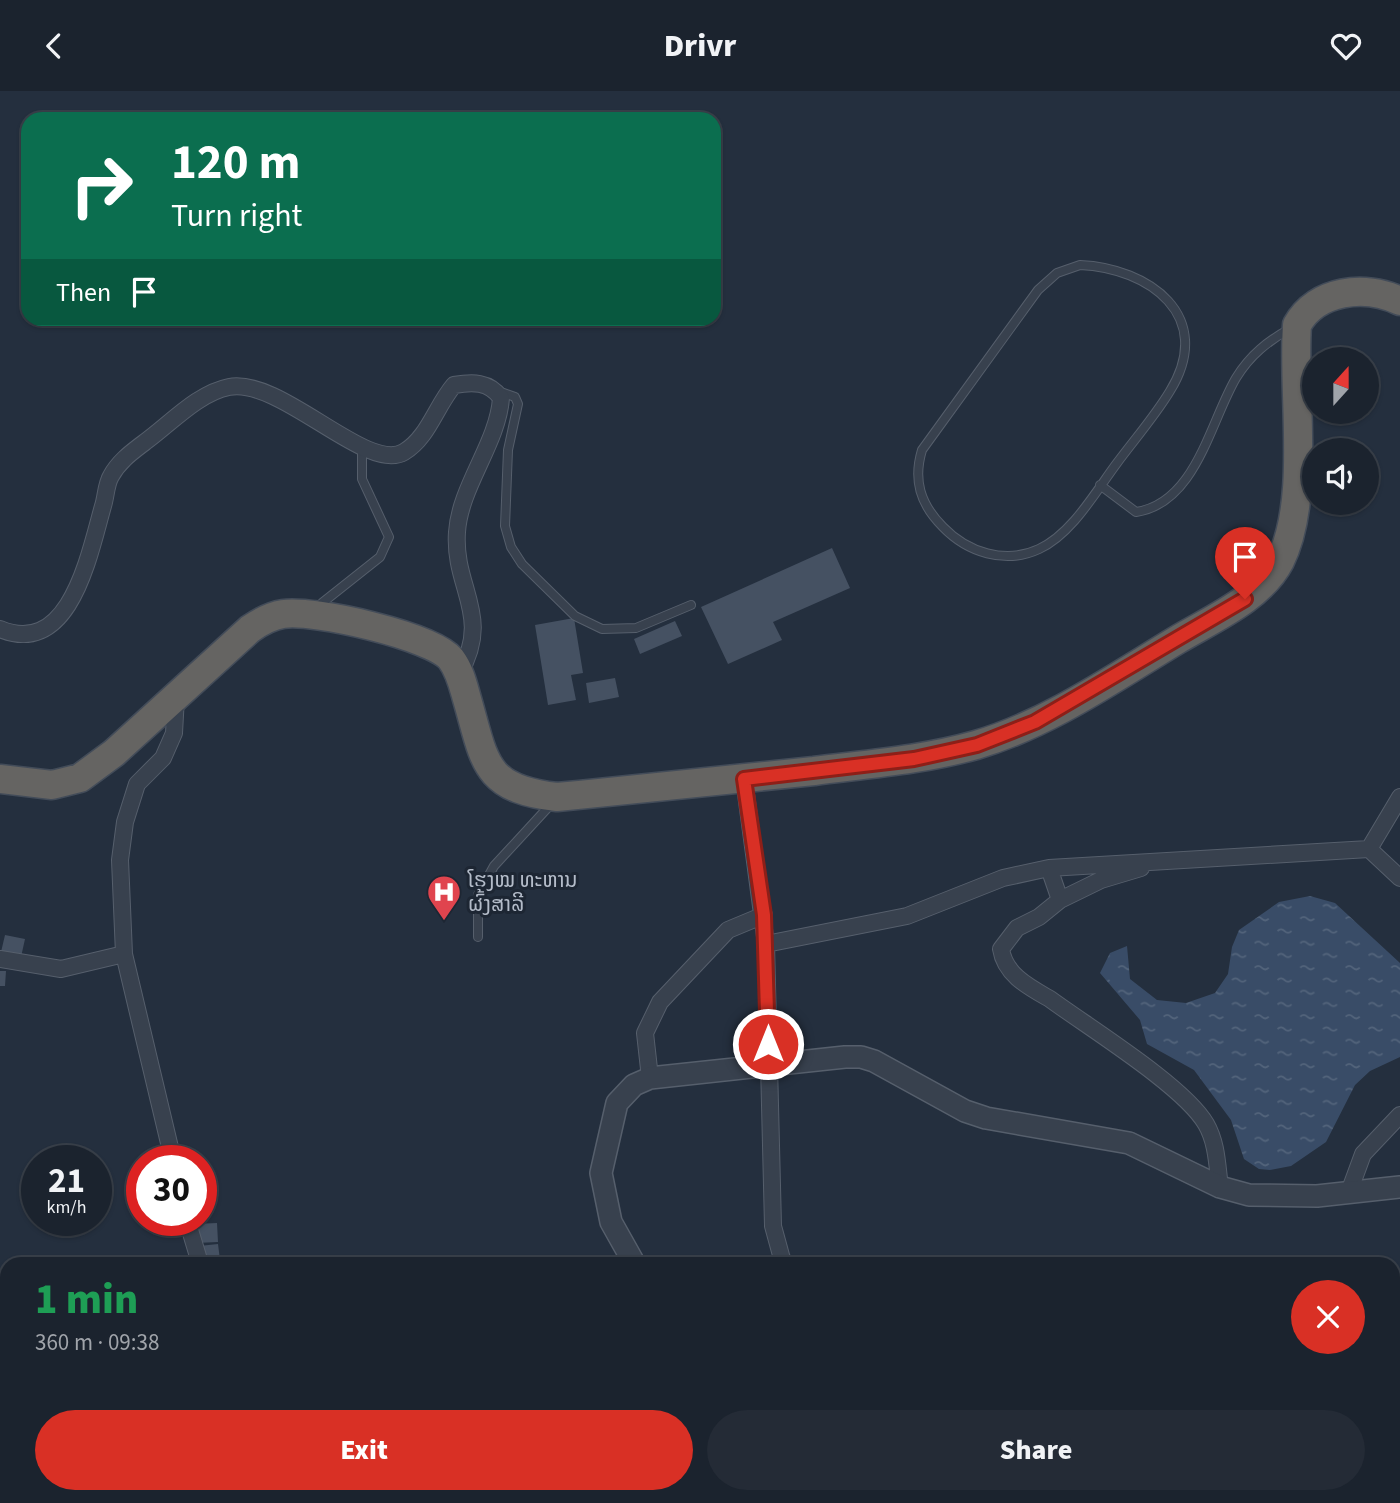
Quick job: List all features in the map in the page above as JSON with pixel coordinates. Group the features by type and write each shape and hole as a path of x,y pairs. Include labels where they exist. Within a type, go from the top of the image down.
{"highway":[{"path":"0,779 52,785 80,778 114,753 259,622 284,614 319,616 397,633 433,646 451,660 459,674 486,766 506,783 530,794 557,797 744,779 914,759 977,745 1035,722 1245,599 1271,575 1289,535 1297,464 1297,325 1304,311 1317,300 1335,295 1375,294 1399,298"}],"street":[{"path":"0,629 21,636 35,635 55,623 81,579 110,477 125,457 208,395 230,387 253,388 278,397 362,446 382,455 400,455 417,443 454,385 477,383 495,390 501,398 461,511 457,531 457,557 472,612 474,636 471,653 459,674"},
{"path":"169,1145 124,954 120,859 125,822 138,784 163,758 174,733 177,696"},
{"path":"744,779 764,915 773,1226 781,1257"},
{"path":"1369,849 1400,797"},
{"path":"766,944 907,916 1003,878 1049,868 1369,849 1400,878"},
{"path":"1167,860 1101,880 1060,900 1010,934 1001,949 1005,964 1031,988 1050,999 1185,1099 1206,1124 1216,1149 1220,1187"},
{"path":"1049,868 1060,900"},
{"path":"650,1078 645,1033 660,1002 728,930 764,915"},
{"path":"0,959 61,969 124,954"},
{"path":"631,1257 611,1222 601,1173 617,1103 634,1085 650,1078 861,1056 986,1118 1129,1143 1220,1187 1249,1195 1317,1196 1400,1187"},
{"path":"1349,1192 1363,1154 1400,1115"},
{"path":"192,1236 199,1257"}],"lane":[{"path":"1080,265 1106,266 1130,274 1157,288 1177,311 1184,333 1182,362 1171,390 1100,485 1064,531 1040,549 1015,556 992,555 967,547 941,526 922,495 916,471 922,450 937,427 1038,290 1057,273 1080,265"},
{"path":"1100,485 1136,512 1161,502 1177,487 1199,458 1235,379 1248,361 1267,341 1297,325"},
{"path":"495,390 515,397 518,404 509,450 505,526 511,547 523,564 575,616 602,629 636,628 691,605"},
{"path":"319,616 322,603 380,557 387,546 389,537 362,479 362,446"},
{"path":"478,937 478,895 494,866 557,797"}],"water":[{"path":"1310,896 1335,903 1400,963 1400,1057 1370,1071 1355,1085 1326,1142 1291,1166 1259,1169 1244,1159 1231,1120 1194,1070 1147,1044 1140,1020 1100,973 1110,953 1127,946 1130,979 1157,1000 1186,1003 1215,993 1228,974 1232,947 1239,930 1279,902"}],"building":[{"path":"832,548 850,588 773,622 782,640 728,664 701,607"},
{"path":"574,618 583,673 571,675 576,700 548,705 535,625"},
{"path":"675,621 682,636 640,654 634,639"},
{"path":"615,678 619,697 589,703 586,683"},
{"path":"5,935 25,939 21,957 1,952"},
{"path":"0,971 6,971 5,986 0,986"},
{"path":"217,1223 218,1242 196,1243 196,1236 217,1236"},
{"path":"218,1244 220,1257 200,1257 199,1246"}],"place":[{"name":"ໂຮງໝ ທະຫານ ຜົ້ງສາລີ","path":"444,922"}],"route":[{"path":"768,1044 764,915 744,779 914,759 977,745 1035,722 1125,672 1245,599"}]}
